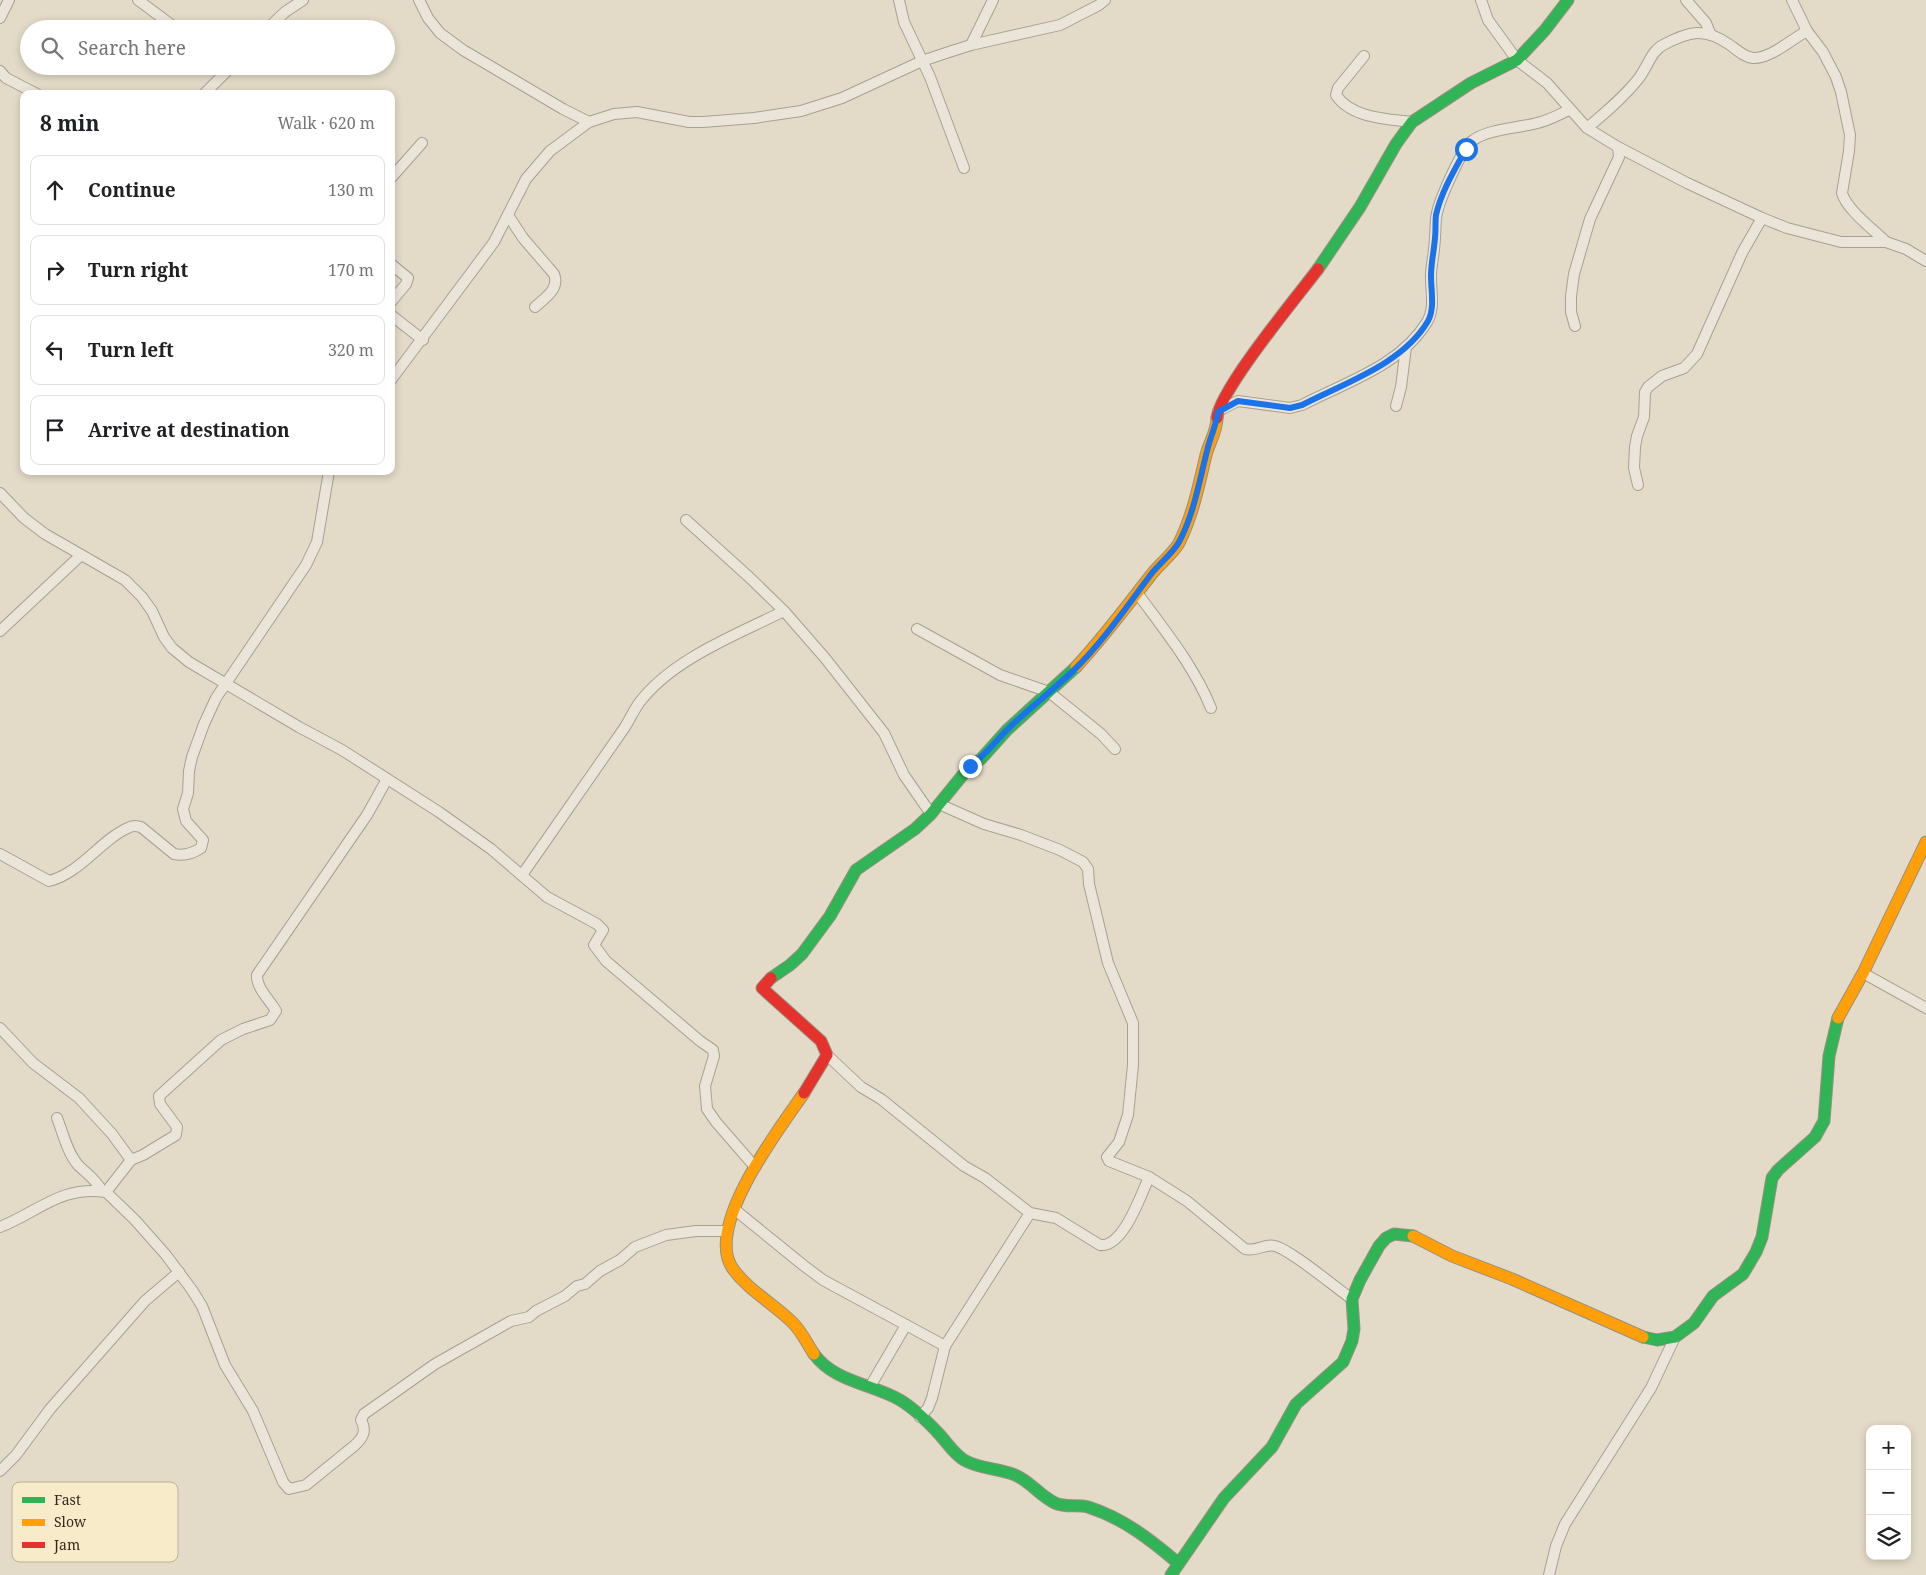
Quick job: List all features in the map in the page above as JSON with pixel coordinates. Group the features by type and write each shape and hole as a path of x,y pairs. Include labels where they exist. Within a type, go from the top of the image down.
{"street":[{"path":"0,18 9,0"},
{"path":"138,0 165,20"},
{"path":"277,20 303,0"},
{"path":"419,0 428,18 440,33 463,50 588,122"},
{"path":"899,0 904,22 922,61 964,168"},
{"path":"971,45 993,0"},
{"path":"395,375 423,340 494,242 526,180 550,151 588,122 614,114 637,112 689,122 778,116 820,106 922,61 971,45 1060,25 1105,0"},
{"path":"1481,0 1488,20 1517,60 1546,83 1568,110 1587,128 1618,147 1688,183 1787,228 1841,242 1886,242 1906,249 1926,261"},
{"path":"1149,1177 1133,1214 1114,1242 1106,1246 1100,1245 1056,1218 1030,1213 985,1178 964,1166 881,1099 861,1088 827,1055 821,1041 762,988 772,977 802,954 830,916 856,870 915,829 931,814 970,766 981,759 1007,730 1073,671 1096,646 1151,575 1178,544 1195,500 1218,412 1239,376 1269,333 1323,263 1348,226 1396,144 1412,122 1471,83 1517,60 1545,30 1568,0"},
{"path":"1686,0 1706,23 1710,33 1739,53 1753,58 1774,52 1807,31"},
{"path":"1792,0 1807,31 1823,52 1836,77 1847,119 1850,151 1842,193 1844,199 1886,242"},
{"path":"1587,128 1629,90 1661,46 1681,37 1697,33 1710,33"},
{"path":"1364,56 1338,88 1336,95 1340,100 1361,113 1412,122"},
{"path":"207,90 220,75"},
{"path":"2,77 29,90"},
{"path":"1218,412 1238,401 1290,408 1302,405 1373,371 1394,358 1406,347 1428,320 1432,308 1431,274 1437,213 1454,171 1466,149 1472,141 1480,137 1505,128 1547,120 1568,110"},
{"path":"395,173 422,143"},
{"path":"1575,326 1571,304 1574,274 1590,219 1619,157 1618,147"},
{"path":"508,215 523,238 554,274 556,279 554,288 535,307"},
{"path":"1638,485 1634,468 1635,447 1644,417 1645,392 1648,387 1662,376 1684,368 1698,354 1742,253 1762,218"},
{"path":"395,267 408,278 406,284 395,297"},
{"path":"395,318 423,340"},
{"path":"1396,406 1401,387 1406,347"},
{"path":"0,854 49,881 60,878 129,827 141,827 174,854 181,856 201,848 202,840 186,821 183,809 188,793 192,757 216,698 306,565 317,542 329,475"},
{"path":"0,493 24,518 45,534 80,556 108,569 125,580 142,597 152,611 164,638 172,648 189,662 299,727 342,750 439,812 491,849 547,897 597,924 603,930 594,945 606,961 713,1050 714,1056 705,1086 707,1109 716,1122 756,1166"},
{"path":"686,520 784,611 825,658 884,733 904,775 931,814"},
{"path":"0,631 80,556"},
{"path":"1138,594 1190,665 1204,690 1211,708"},
{"path":"522,875 639,703 673,671 716,645 784,611"},
{"path":"917,629 1000,675 1050,692 1101,734 1115,749"},
{"path":"104,1192 131,1160 176,1135 177,1127 160,1104 159,1096 221,1040 270,1020 273,1017 276,1011 257,980 257,976 367,815 387,779"},
{"path":"938,804 984,824 1021,835 1060,850 1083,862 1088,869 1089,884 1108,963 1133,1023 1133,1065 1128,1115 1119,1142 1107,1157 1109,1161 1149,1177 1187,1201 1245,1249 1252,1251 1267,1245 1276,1246 1352,1299"},
{"path":"1172,1575 1178,1563 1224,1498 1272,1447 1300,1400 1343,1362 1352,1341 1354,1329 1352,1299 1379,1246 1386,1238 1394,1234 1415,1237 1452,1256 1582,1309 1644,1338 1657,1340 1675,1337 1694,1323 1713,1296 1743,1274 1756,1252 1762,1237 1772,1178 1815,1137 1824,1120 1831,1041 1840,1013 1863,973 1926,842"},
{"path":"1863,973 1926,1008"},
{"path":"0,1028 33,1062 79,1098 112,1134 131,1160"},
{"path":"827,1055 744,1184 727,1231 724,1247 726,1257 733,1270 759,1296 796,1325 811,1349 826,1367 871,1386 909,1406 936,1431 950,1448 968,1462 1002,1469 1019,1476 1054,1502 1062,1505 1081,1505 1109,1515 1148,1537 1178,1563"},
{"path":"57,1118 78,1164 97,1182 104,1192 135,1220 179,1272 202,1306 225,1365 253,1411 284,1482 289,1489 306,1485 354,1446 363,1435 364,1430 361,1420 364,1414 435,1364 511,1321 529,1317 536,1311 565,1296 577,1286 585,1284 600,1271 643,1243 666,1235 696,1231 727,1231"},
{"path":"0,1227 52,1200 90,1190 104,1192"},
{"path":"734,1209 823,1280 945,1346"},
{"path":"920,1417 928,1408 932,1398 945,1346 1030,1213"},
{"path":"0,1471 16,1455 50,1409 145,1301 179,1272"},
{"path":"871,1386 906,1326"},
{"path":"1549,1575 1556,1546 1566,1524 1651,1388 1675,1337"}],"traffic: fast":[{"path":"1318,269 1360,207 1396,144 1412,122 1471,83 1517,60 1545,30 1568,0"},
{"path":"771,978 802,954 830,916 856,870 915,829 931,814 970,766 981,759 1007,730 1076,667"},
{"path":"1643,1337 1657,1340 1675,1337 1694,1323 1713,1296 1743,1274 1756,1252 1762,1237 1772,1178 1778,1170 1815,1137 1824,1121 1829,1056 1838,1018"},
{"path":"1171,1575 1224,1498 1272,1447 1296,1404 1343,1362 1352,1341 1354,1329 1352,1299 1379,1246 1386,1238 1394,1234 1413,1236"},
{"path":"814,1354 832,1371 843,1377 889,1395 906,1404 926,1421 960,1458 976,1465 1015,1475 1055,1503 1088,1507 1113,1517 1147,1538 1178,1563"}],"traffic: slow":[{"path":"1076,667 1179,543 1192,510 1206,455 1216,428 1217,418"},
{"path":"1838,1018 1863,973 1926,842"},
{"path":"804,1093 748,1178 736,1204 728,1229 726,1251 733,1269 739,1277 793,1323 814,1354"},
{"path":"1413,1236 1452,1256 1512,1279 1643,1337"}],"traffic: jam":[{"path":"1217,418 1221,404 1245,365 1318,269"},
{"path":"771,978 762,988 821,1041 827,1055 804,1093"}],"route":[{"path":"970,766 981,759 1007,730 1073,671 1096,646 1163,560 1178,544 1195,500 1218,412 1238,401 1290,408 1302,405 1373,371 1394,358 1423,327 1428,320 1432,308 1431,274 1437,213 1454,171 1466,149"}]}
